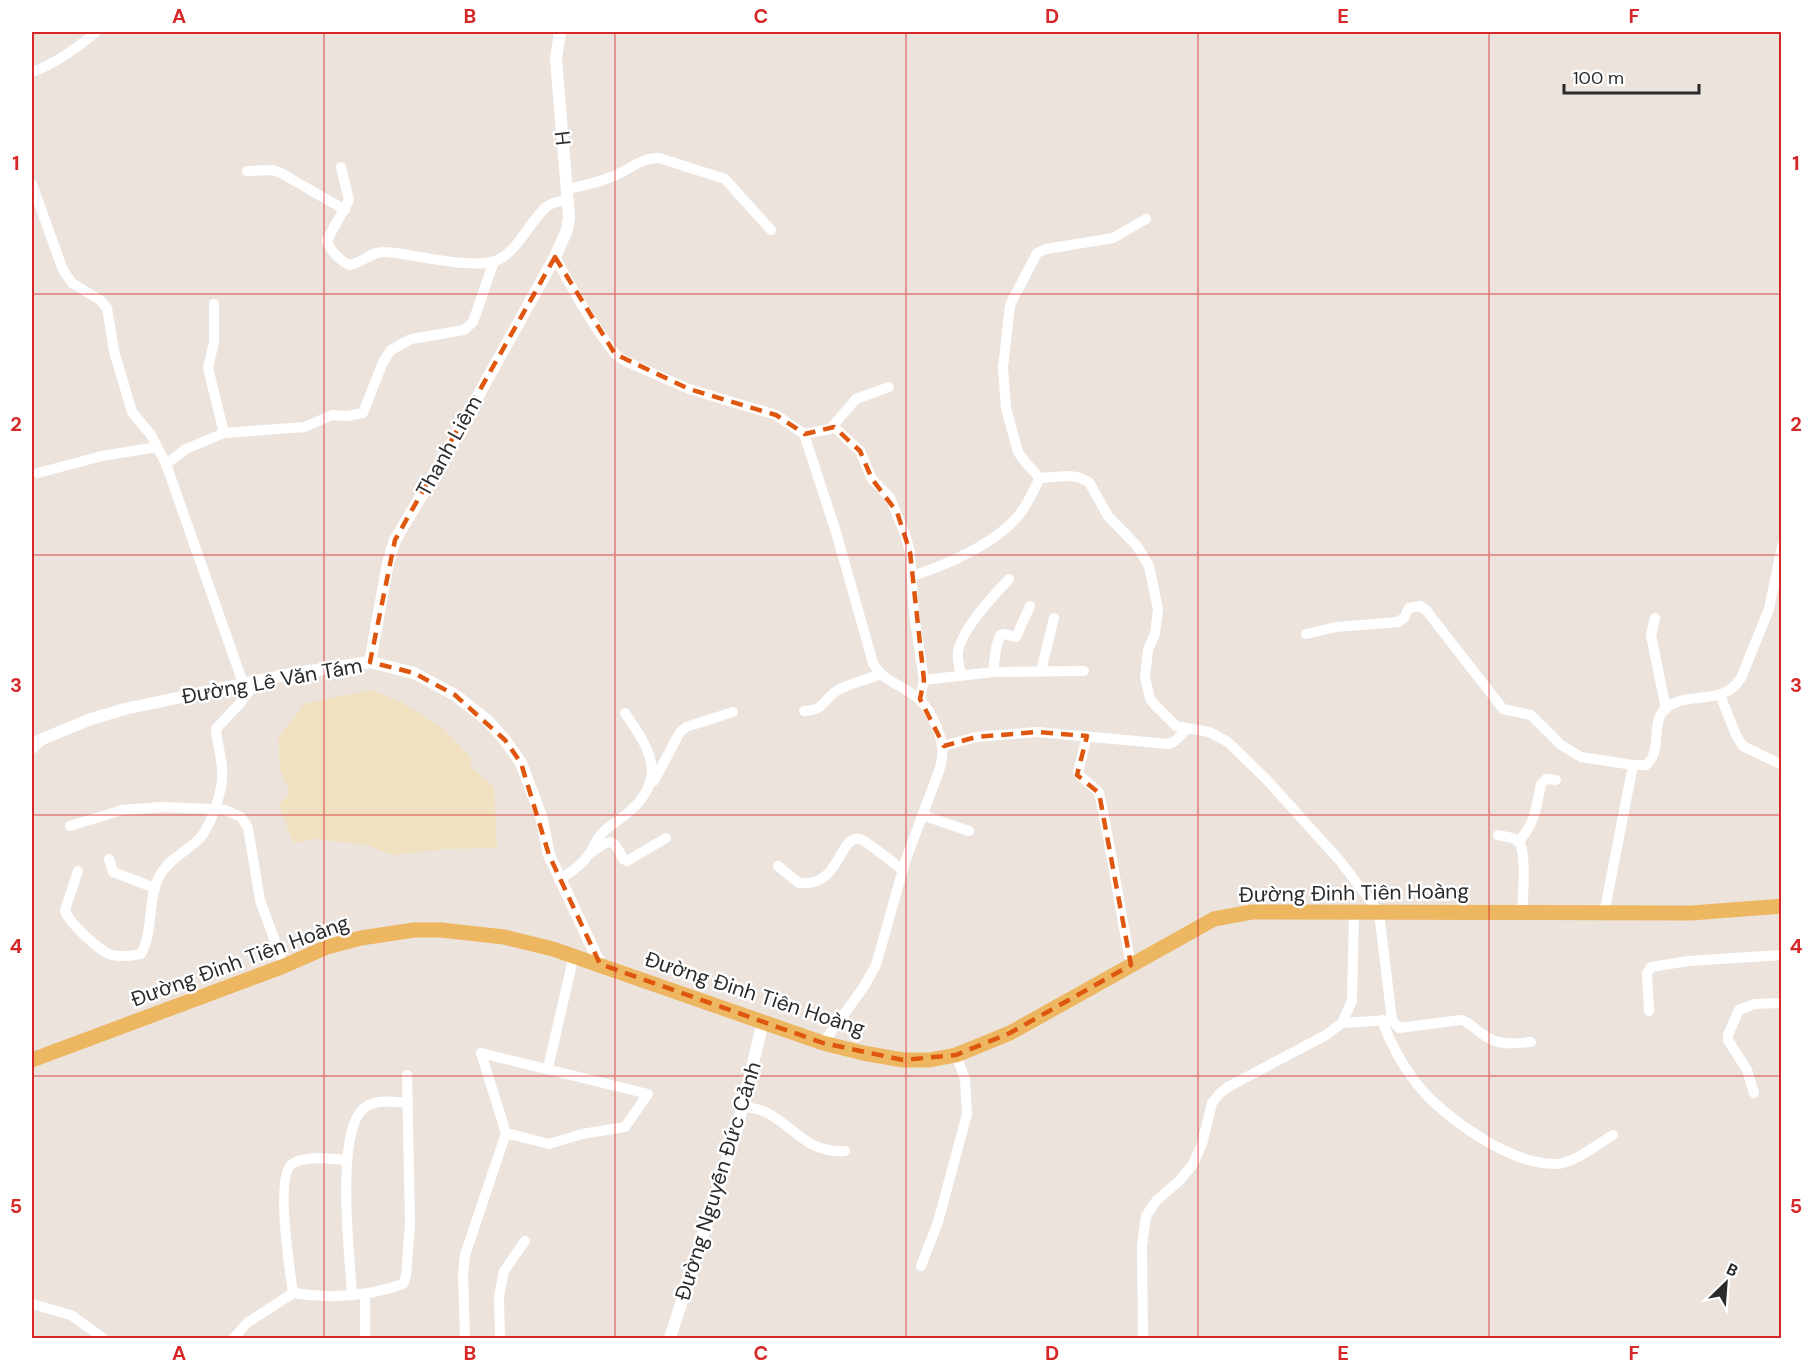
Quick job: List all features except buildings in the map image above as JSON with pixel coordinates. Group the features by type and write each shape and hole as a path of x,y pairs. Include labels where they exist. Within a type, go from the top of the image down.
{"main road":[{"name":"Đường Đinh Tiên Hoàng","path":"32,1060 284,966 327,947 361,938 414,930 441,930 504,937 600,964 823,1043 903,1060 929,1060 956,1054 1010,1033 1098,986 1131,964 1214,919 1233,915 1252,912 1691,913 1782,906"}],"street":[{"path":"32,72 78,47 96,32"},
{"name":"H","path":"560,32 556,60 569,217 562,243"},
{"path":"340,167 350,196 345,210 327,240 331,249 345,263 355,264 383,252 432,260 494,261 511,250 546,207 553,202 649,158 659,158 725,179 771,230"},
{"path":"247,171 278,171 345,210"},
{"path":"32,184 63,270 72,283 100,300 107,308 114,351 132,412 152,435 166,464 243,683"},
{"path":"1040,478 1018,452 1006,408 1003,368 1010,305 1036,253 1046,249 1113,238 1146,219"},
{"name":"Thanh Liêm","path":"370,662 388,563 396,540 562,243"},
{"path":"555,257 585,310 615,354 625,361 689,389 776,415 804,434 836,532 873,663 880,674 920,699 930,712 944,746 940,768 903,870 876,965 863,988 823,1043"},
{"path":"166,464 186,449 224,433 305,427 332,415 348,416 363,413 382,362 391,350 411,339 464,330 473,322 494,261"},
{"path":"214,304 214,342 208,368 224,433"},
{"path":"804,434 834,427 856,399 889,387"},
{"path":"834,427 860,451 872,479 890,498 910,552 914,614 924,680 920,699"},
{"path":"38,473 102,456 157,447"},
{"path":"1040,478 1068,476 1089,482 1108,516 1142,552 1152,574 1158,609 1155,634 1148,650 1145,677 1150,699 1176,726 1204,730 1219,736 1267,780 1340,861 1379,912 1388,1038 1417,1084 1436,1105 1481,1138 1516,1156 1557,1164 1566,1162 1613,1136"},
{"path":"912,576 967,554 1002,529 1021,512 1040,478"},
{"path":"1306,634 1336,627 1398,622 1404,618 1409,608 1419,606 1430,615 1503,708 1531,715 1572,753 1581,757 1646,765 1654,758 1662,712 1683,701 1720,696 1737,686 1742,678 1768,609 1782,546"},
{"path":"961,674 958,653 963,641 983,609 1009,579"},
{"path":"993,672 1000,635 1016,637 1030,606"},
{"path":"1041,671 1054,618"},
{"path":"1655,618 1651,635 1666,709"},
{"name":"Đường Lê Văn Tám","path":"32,748 40,740 91,719 125,709 256,680 370,662 414,673 455,695 487,720 521,763 540,816 549,855 600,964"},
{"path":"924,680 993,672 1084,671"},
{"path":"804,711 820,708 840,689 880,674"},
{"path":"78,871 66,913 71,922 104,951 112,955 141,954 147,942 155,888 159,877 173,858 198,840 214,809 222,776 216,729 256,680"},
{"path":"1720,696 1743,746 1782,765"},
{"path":"559,880 581,864 603,833 638,804 652,784 680,732 686,727 733,712"},
{"path":"626,714 646,743 650,754 652,772 648,788"},
{"path":"944,746 976,737 1037,732 1158,745 1175,741 1187,729"},
{"path":"1088,736 1078,772 1099,793 1131,964"},
{"path":"1604,914 1634,765"},
{"path":"1522,913 1524,883 1520,842 1537,812 1541,784 1546,779 1556,780"},
{"path":"70,826 130,809 161,807 214,809 241,817 246,824 260,900 284,966"},
{"path":"922,815 969,831"},
{"path":"1498,835 1520,842"},
{"path":"590,854 603,844 612,842 623,859 627,861 666,837"},
{"path":"778,866 799,883 813,882 832,871 845,846 853,839 859,839 867,842 903,870"},
{"path":"109,859 114,872 155,888"},
{"path":"1143,1338 1141,1257 1146,1216 1156,1201 1179,1181 1193,1164 1202,1144 1212,1103 1220,1093 1326,1035 1342,1023 1352,1001 1354,913"},
{"path":"1649,1011 1647,973 1651,967 1688,961 1782,955"},
{"path":"548,1068 574,956"},
{"path":"1754,1094 1746,1070 1730,1045 1728,1035 1739,1010 1754,1004 1782,1003"},
{"path":"1342,1023 1387,1020 1399,1028 1461,1020 1484,1036 1503,1044 1531,1042"},
{"name":"Đường Nguyễn Đức Cảnh","path":"670,1338 743,1107 763,1022"},
{"path":"465,1338 463,1274 465,1255 506,1132 481,1053 648,1094 625,1127 582,1134 549,1144 506,1132"},
{"path":"921,1266 938,1222 968,1114 965,1079 956,1054"},
{"path":"234,1338 247,1323 293,1293 320,1297 365,1295 404,1284 410,1224 407,1075"},
{"path":"352,1295 345,1192 354,1124 365,1106 378,1101 408,1103"},
{"path":"743,1107 769,1114 816,1148 830,1152 845,1151"},
{"path":"293,1293 287,1258 284,1193 286,1170 301,1160 348,1160"},
{"path":"500,1338 500,1296 504,1270 525,1241"},
{"path":"365,1295 365,1338"},
{"path":"32,1304 71,1315 103,1338"}],"highlighted area":[{"path":"555,257 615,354 689,389 776,415 805,434 834,427 860,451 872,479 897,512 910,552 924,680 920,699 944,746 976,737 1037,732 1087,736 1077,775 1099,793 1131,965 1010,1033 956,1055 903,1060 823,1043 600,964 549,855 521,763 505,740 455,695 414,673 370,662 395,540"}],"sand":[{"path":"371,690 401,702 441,727 472,759 470,766 494,787 497,848 447,849 393,855 367,845 315,839 293,843 279,804 290,793 280,769 278,738 305,703"}]}
